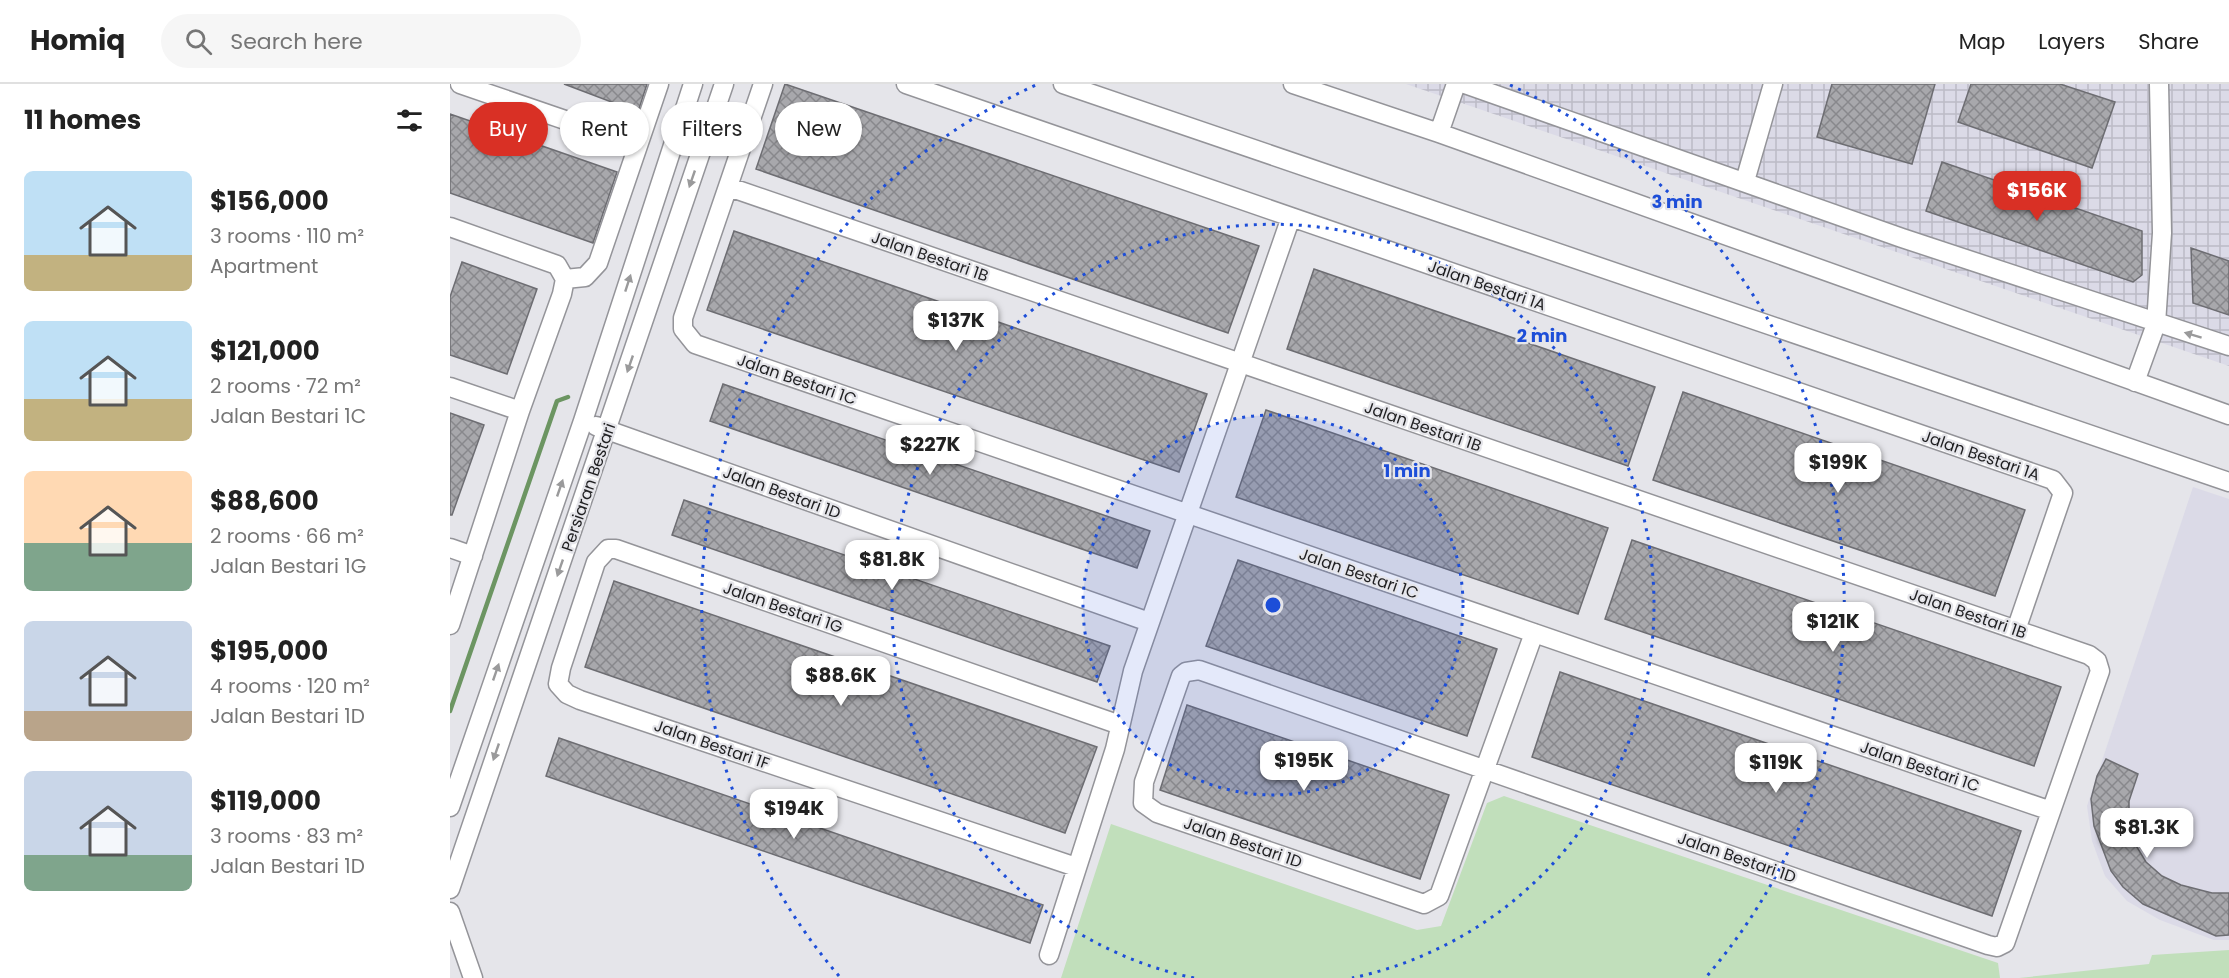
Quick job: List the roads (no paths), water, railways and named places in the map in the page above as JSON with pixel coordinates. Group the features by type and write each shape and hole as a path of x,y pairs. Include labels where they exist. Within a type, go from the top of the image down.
{"street":[{"path":"460,84 560,118"},
{"path":"649,113 659,84"},
{"name":"Persiaran Bestari","path":"450,807 583,422 693,84"},
{"name":"Persiaran Bestari","path":"450,889 458,837 608,430 724,84"},
{"path":"729,187 763,84"},
{"name":"Jalan Bestari 1A","path":"906,84 2053,480 2063,493 2016,630"},
{"path":"1063,84 2229,482"},
{"path":"1293,84 1439,133 2229,415"},
{"path":"1439,133 1456,84"},
{"path":"1465,84 1902,238 2156,324 2229,346"},
{"path":"1745,181 1773,84"},
{"path":"2135,382 2156,324 2162,233 2160,84"},
{"path":"565,279 585,277 598,263 634,156"},
{"name":"Jalan Bestari 1C","path":"729,187 683,318 683,329 694,344 2052,811"},
{"name":"Jalan Bestari 1B","path":"729,187 2089,655 2097,661 2100,671 2052,811"},
{"path":"1050,955 1076,867 1109,769 1133,671 1149,622 1291,217"},
{"path":"450,227 557,265 565,279 562,294 520,411 450,625"},
{"path":"450,387 520,411"},
{"name":"Jalan Bestari 1D","path":"583,422 1149,622"},
{"path":"450,548 473,556"},
{"name":"Jalan Bestari 1F","path":"616,549 608,549 596,562 561,668 558,684 567,694 1076,867"},
{"name":"Jalan Bestari 1G","path":"616,549 1120,725"},
{"path":"1486,770 1534,633"},
{"name":"Jalan Bestari 1D","path":"1486,770 1439,896 1424,904 1157,813 1143,803 1142,794 1181,676 1186,672 1199,670 1997,947 2006,943 2052,811"},
{"path":"450,912 472,978"}],"waterway":[{"path":"450,711 557,401 568,397"}]}
